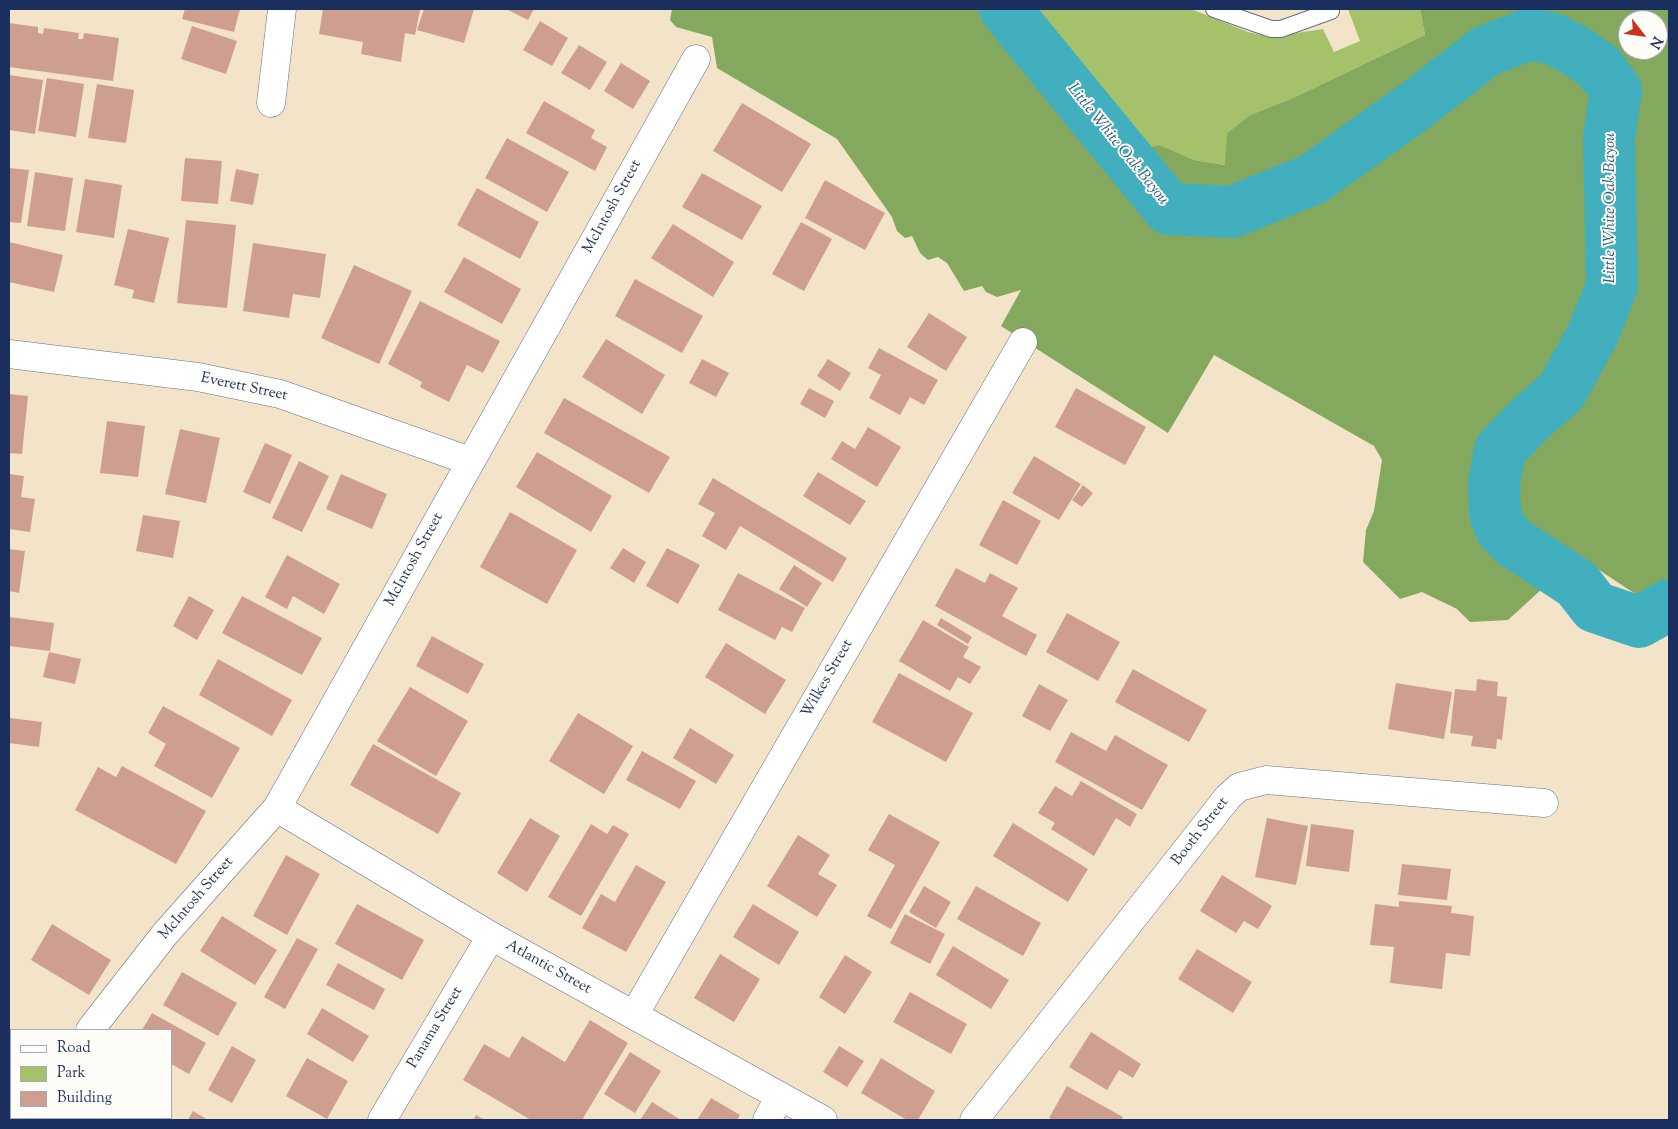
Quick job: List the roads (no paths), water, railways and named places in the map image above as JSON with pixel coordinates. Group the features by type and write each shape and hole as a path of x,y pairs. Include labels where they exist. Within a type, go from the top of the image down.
{"street":[{"path":"271,103 282,9"},
{"name":"McIntosh Street","path":"91,1029 165,934 277,808 696,59"},
{"name":"Wilkes Street","path":"634,1015 1023,342"},
{"name":"Everett Street","path":"9,354 198,377 280,394 470,461"},
{"name":"Booth Street","path":"974,1120 1222,804 1239,787 1266,780 1544,803"},
{"name":"Atlantic Street","path":"277,808 491,936 824,1120"},
{"name":"Panama Street","path":"382,1120 491,936"},
{"path":"767,1120 780,1096"}],"lane":[{"path":"1214,9 1271,29 1286,27 1331,11"}],"waterway":[{"name":"Little White Oak Bayou","path":"1005,9 1169,209 1232,212 1313,179 1415,106 1486,51 1530,34 1553,39 1575,50 1600,68 1616,90 1609,138 1612,286 1592,336 1561,392 1532,417 1500,450 1494,483 1495,514 1501,529 1513,542 1577,584 1595,607 1639,622 1669,605"}]}
